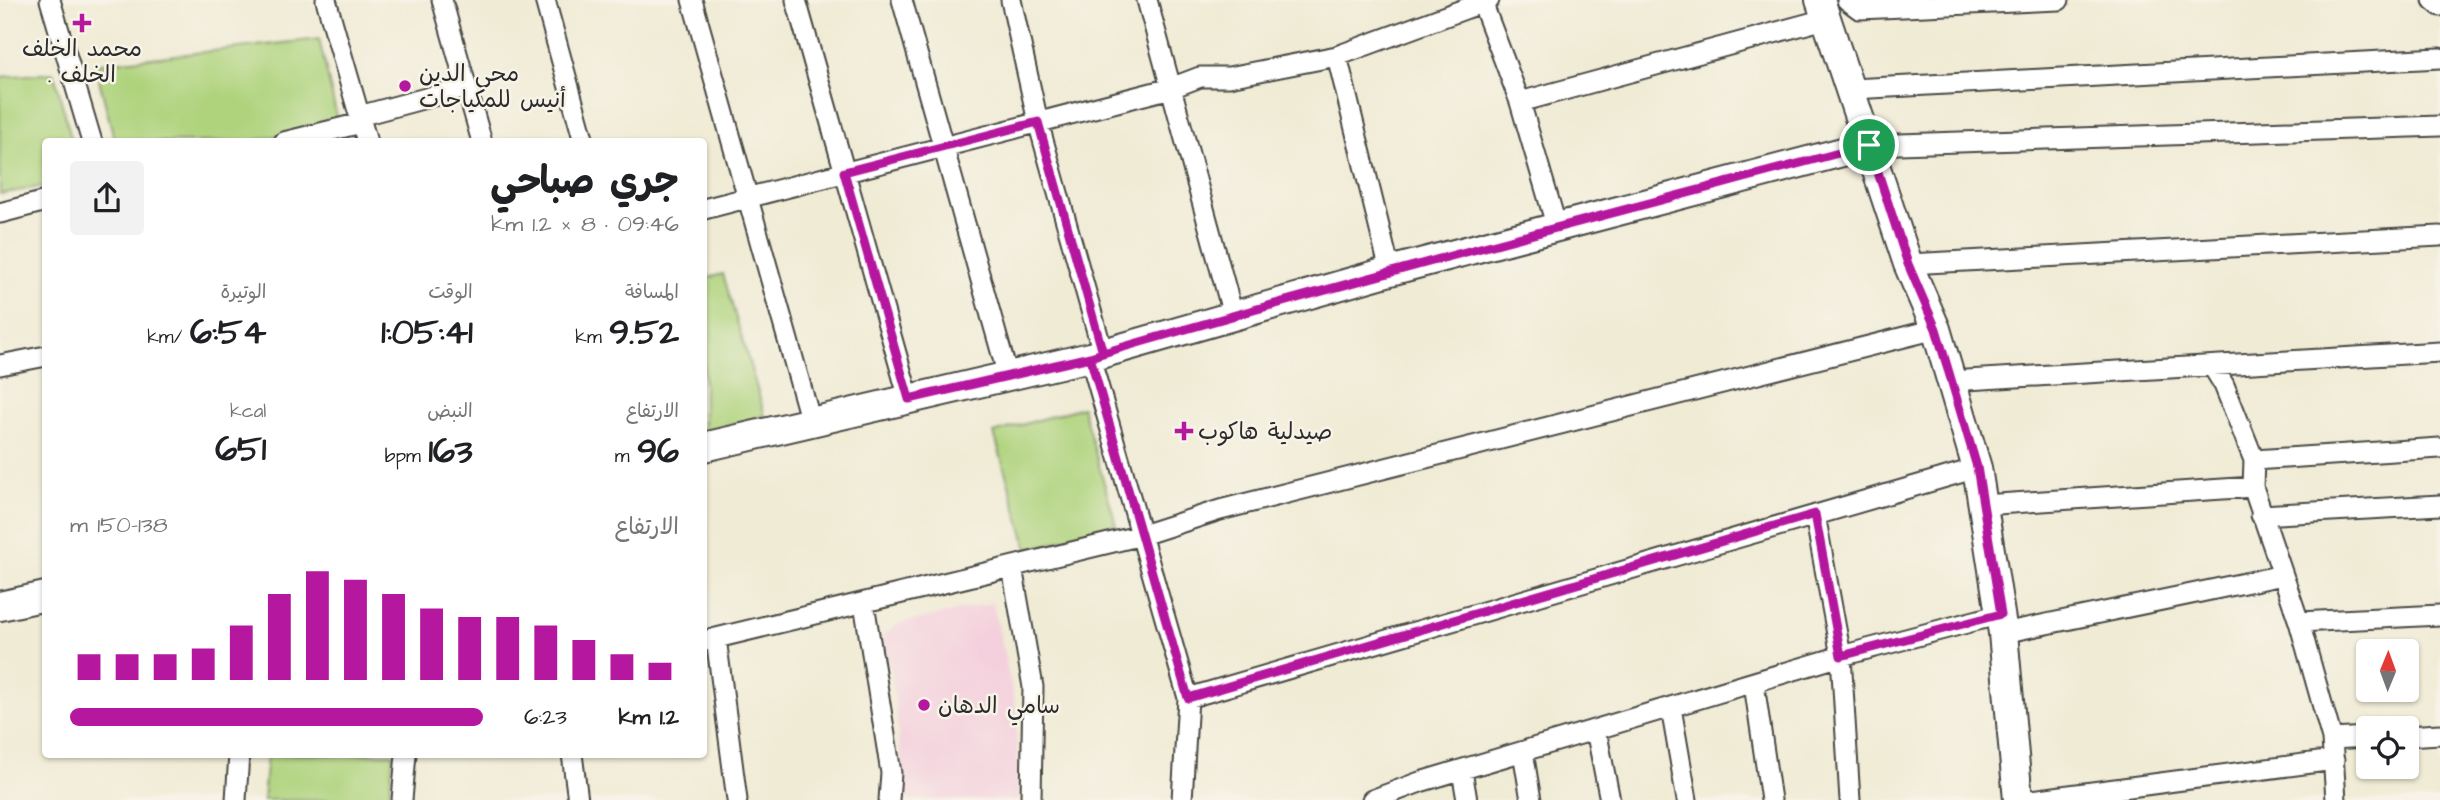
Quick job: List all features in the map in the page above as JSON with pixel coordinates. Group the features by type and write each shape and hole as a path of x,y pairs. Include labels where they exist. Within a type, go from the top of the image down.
{"main road":[{"path":"1823,9 1852,89 1908,264 1936,329 1977,467 2002,624 2018,800"},
{"path":"707,446 1097,355 1390,271 1869,145"},
{"path":"0,606 42,597"}],"street":[{"path":"50,0 91,138"},
{"path":"326,0 362,127"},
{"path":"442,0 481,138"},
{"path":"545,0 583,138"},
{"path":"692,0 811,422"},
{"path":"796,0 909,399"},
{"path":"902,0 941,147 1008,376"},
{"path":"1011,0 1038,122 1142,535 1188,698 1182,800"},
{"path":"1147,0 1233,315"},
{"path":"1847,0 1859,9 2059,0"},
{"path":"2433,0 2440,6"},
{"path":"707,208 1171,88 1200,77 1229,77 1337,56 1485,1 1520,102 1557,228"},
{"path":"1520,102 1823,9"},
{"path":"1337,56 1390,271"},
{"path":"1852,89 2440,58"},
{"path":"305,138 362,127 467,87"},
{"path":"1869,145 2440,126"},
{"path":"0,213 42,202"},
{"path":"1908,264 2440,236"},
{"path":"737,800 710,640 1142,535 1220,510 1936,329"},
{"path":"1950,381 2440,352"},
{"path":"0,365 42,357"},
{"path":"2213,367 2224,385 2254,460 2253,487 2261,516 2299,622 2332,739 2336,800"},
{"path":"2254,460 2440,448"},
{"path":"1188,698 1977,467"},
{"path":"1983,505 2253,487"},
{"path":"2261,516 2440,505"},
{"path":"1815,514 1841,656 1850,800"},
{"path":"1012,567 1033,687 1031,800"},
{"path":"1371,800 1420,782 1841,656 2002,624 2283,575"},
{"path":"864,603 891,773 889,800"},
{"path":"2299,622 2440,615"},
{"path":"1754,684 1771,800"},
{"path":"1671,708 1687,800"},
{"path":"1597,730 1609,800"},
{"path":"2419,735 2440,734"},
{"path":"2332,739 2356,738"},
{"path":"1523,752 1531,800"},
{"path":"236,800 239,758"},
{"path":"402,800 406,758"},
{"path":"573,758 578,800"},
{"path":"2032,800 2334,760"},
{"path":"1462,771 1467,800"}],"shaded area":[{"path":"993,603 1016,709 1019,800 901,800 902,773 892,673 882,636 900,623"}],"green space":[{"path":"319,39 338,122 268,138 114,138 95,64"},
{"path":"54,73 71,138 42,138 42,187 0,194 0,77"},
{"path":"723,274 765,416 707,430 707,278"},
{"path":"1082,407 1116,524 1028,550 994,433"},
{"path":"267,758 393,758 389,800 263,800"}],"place":[{"name":"محمد الخلف . الخلف","path":"82,23"},
{"name":"محي الدين أنيس للمكياجات","path":"405,86"},
{"name":"صيدلية هاكوب","path":"1184,431"},
{"name":"سامي الدهان","path":"924,705"}],"route":[{"path":"1869,145 1390,271 1090,357 909,399 844,172 1038,122 1103,353 1090,357 1188,698 1815,514 1841,656 2001,614 1977,467 1936,329 1908,264 1869,145"}]}
